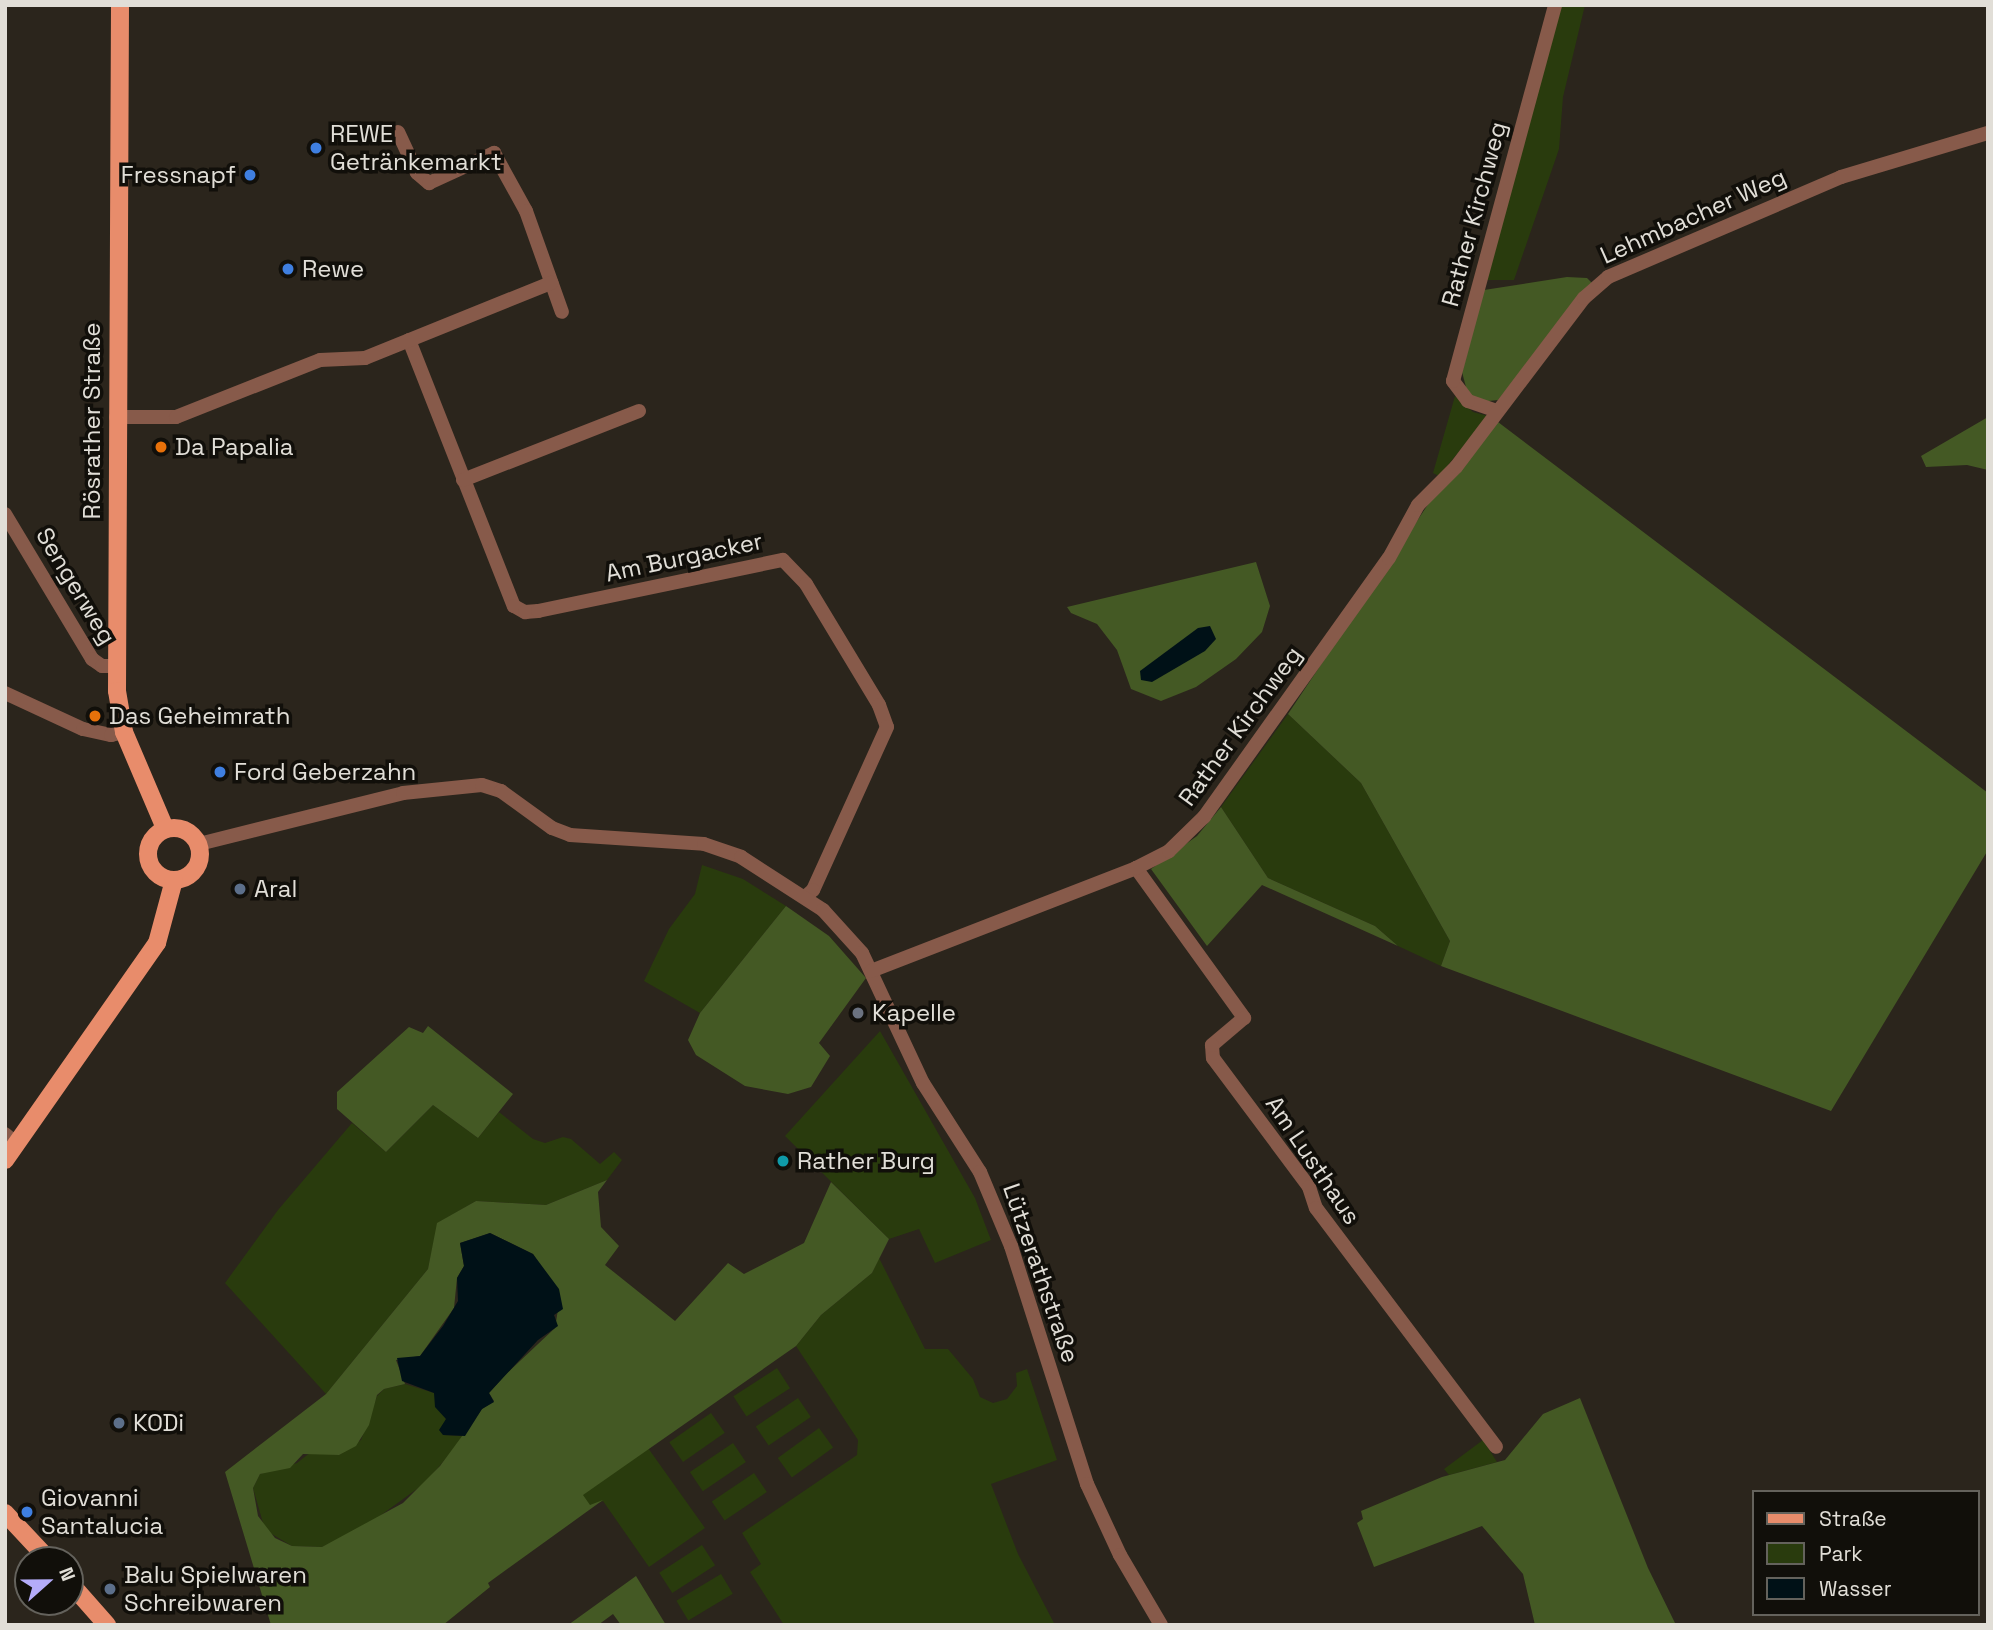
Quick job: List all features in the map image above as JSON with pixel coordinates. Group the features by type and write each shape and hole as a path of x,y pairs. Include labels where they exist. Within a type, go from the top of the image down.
{"main road":[{"name":"Rösrather Straße","path":"120,5 117,666 124,732 166,828"},
{"path":"5,1160 11,1139 150,954 174,880 196,869 199,844 189,832 166,828 152,838 147,854 152,870 174,880"},
{"path":"8,1522 34,1546"},
{"path":"84,1599 107,1625"}],"street":[{"name":"Rather Kirchweg","path":"1497,411 1468,401 1453,381 1555,5"},
{"path":"398,132 417,173 429,183 494,153 526,211 562,312"},
{"name":"Lehmbacher Weg","path":"1456,467 1584,298 1608,277 1841,177 1988,134"},
{"path":"117,417 176,417 320,360 365,358 551,283"},
{"name":"Am Burgacker","path":"409,340 506,594 525,612 783,560 799,576 873,695 887,727 813,890 805,897"},
{"path":"463,480 639,411"},
{"name":"Rather Kirchweg","path":"871,971 1136,867 1169,850 1204,817 1389,558 1418,505 1456,467"},
{"name":"Sengerweg","path":"5,514 92,659 102,666 117,666"},
{"path":"5,693 83,729 111,735 124,732"},
{"name":"Lützerathstraße","path":"199,844 403,793 482,785 501,791 561,831 615,840 704,844 741,857 805,897 852,938 871,971 923,1083 980,1172 996,1207 1087,1484 1119,1556 1161,1625"},
{"name":"Am Lusthaus","path":"1136,867 1244,1018 1212,1045 1213,1058 1309,1187 1315,1208 1496,1447"}],"green space":[{"path":"1561,5 1585,5 1563,97 1559,149 1514,280 1487,280"},
{"path":"1567,277 1587,278 1593,284 1498,400 1479,402 1467,391 1462,372 1484,290"},
{"path":"1455,396 1473,412 1488,416 1439,476 1433,473"},
{"path":"1988,417 1988,470 1967,465 1926,467 1921,456"},
{"path":"1498,422 1988,793 1988,850 1831,1111 1441,966 1450,941 1361,783 1288,714 1433,497"},
{"path":"1256,562 1270,606 1262,632 1236,659 1196,687 1161,701 1131,689 1117,650 1097,624 1071,613 1067,607"},
{"path":"1288,714 1361,783 1450,941 1441,966 1398,946 1375,926 1268,878 1221,807"},
{"path":"1221,807 1268,878 1375,926 1398,946 1262,885 1207,946 1151,869 1197,836"},
{"path":"702,865 743,879 786,906 700,1013 644,981 669,929 695,894"},
{"path":"786,906 829,936 866,978 819,1043 830,1056 811,1087 788,1094 745,1086 696,1055 688,1040 700,1013"},
{"path":"428,1026 513,1094 478,1138 433,1105 386,1152 337,1109 337,1092 409,1027 423,1033"},
{"path":"880,1031 975,1198 991,1240 935,1263 919,1229 889,1239 785,1136"},
{"path":"433,1105 478,1138 499,1112 533,1139 545,1143 563,1137 571,1139 600,1164 614,1152 622,1160 607,1180 546,1205 476,1201 438,1223 428,1269 326,1394 225,1283 278,1210 352,1123 386,1152"},
{"path":"607,1180 598,1192 601,1227 619,1246 605,1265 675,1321 728,1263 744,1274 804,1243 831,1182 889,1239 872,1273 821,1315 796,1346 583,1495 590,1505 603,1500 488,1583 490,1587 443,1625 271,1625 225,1472 326,1394 428,1269 437,1223 476,1201 546,1205","holes":["490,1233 533,1254 560,1297 555,1328 489,1393 494,1401 482,1409 440,1466 403,1503 322,1547 292,1546 275,1538 258,1516 253,1488 260,1474 290,1468 303,1454 339,1455 356,1446 369,1425 377,1395 384,1389 405,1384 396,1360 420,1356 454,1308 457,1278 464,1266 460,1243"]},
{"path":"879,1258 925,1349 948,1349 973,1379 980,1397 993,1403 1007,1399 1017,1386 1016,1373 1027,1369 1057,1460 991,1484 1018,1554 1055,1625 784,1625 750,1572 761,1564 742,1533 857,1455 858,1440 796,1346 821,1315 872,1273"},
{"path":"777,1368 790,1388 746,1416 733,1396"},
{"path":"405,1384 434,1393 446,1419 443,1435 465,1436 425,1483 362,1529 322,1547 292,1546 265,1530 253,1488 260,1474 297,1463 311,1452 339,1455 361,1440 377,1396 384,1389"},
{"path":"798,1398 811,1417 769,1446 756,1427"},
{"path":"1580,1398 1648,1568 1676,1625 1535,1625 1523,1574 1482,1526 1374,1567 1357,1523 1363,1519 1361,1511 1442,1477 1505,1460 1543,1414"},
{"path":"711,1413 725,1433 683,1462 669,1442"},
{"path":"819,1428 833,1447 792,1477 778,1458"},
{"path":"1483,1440 1497,1462 1449,1475 1444,1469"},
{"path":"733,1443 746,1462 703,1491 690,1472"},
{"path":"648,1448 705,1528 649,1567 603,1501 590,1506 582,1495"},
{"path":"754,1473 767,1492 725,1521 712,1502"},
{"path":"702,1545 715,1565 672,1593 659,1573"},
{"path":"721,1574 733,1594 688,1620 676,1601"},
{"path":"636,1576 666,1625 621,1625 613,1614 598,1625 568,1625"}],"water":[{"path":"1210,626 1216,639 1205,651 1152,682 1141,680 1140,671 1198,628"},
{"path":"490,1233 533,1254 559,1289 563,1309 554,1315 558,1326 538,1340 489,1393 494,1402 482,1409 465,1436 443,1435 439,1430 446,1419 435,1407 434,1393 402,1381 397,1358 420,1356 458,1301 457,1278 464,1266 460,1243"}],"place":[{"name":"REWE Getränkemarkt","path":"316,148"},
{"name":"Fressnapf","path":"250,175"},
{"name":"Rewe","path":"288,269"},
{"name":"Da Papalia","path":"161,447"},
{"name":"Das Geheimrath","path":"95,716"},
{"name":"Ford Geberzahn","path":"220,772"},
{"name":"Aral","path":"240,889"},
{"name":"Kapelle","path":"858,1013"},
{"name":"Rather Burg","path":"783,1161"},
{"name":"KODi","path":"119,1423"},
{"name":"Giovanni Santalucia","path":"27,1512"},
{"name":"Balu Spielwaren Schreibwaren","path":"110,1589"}]}
